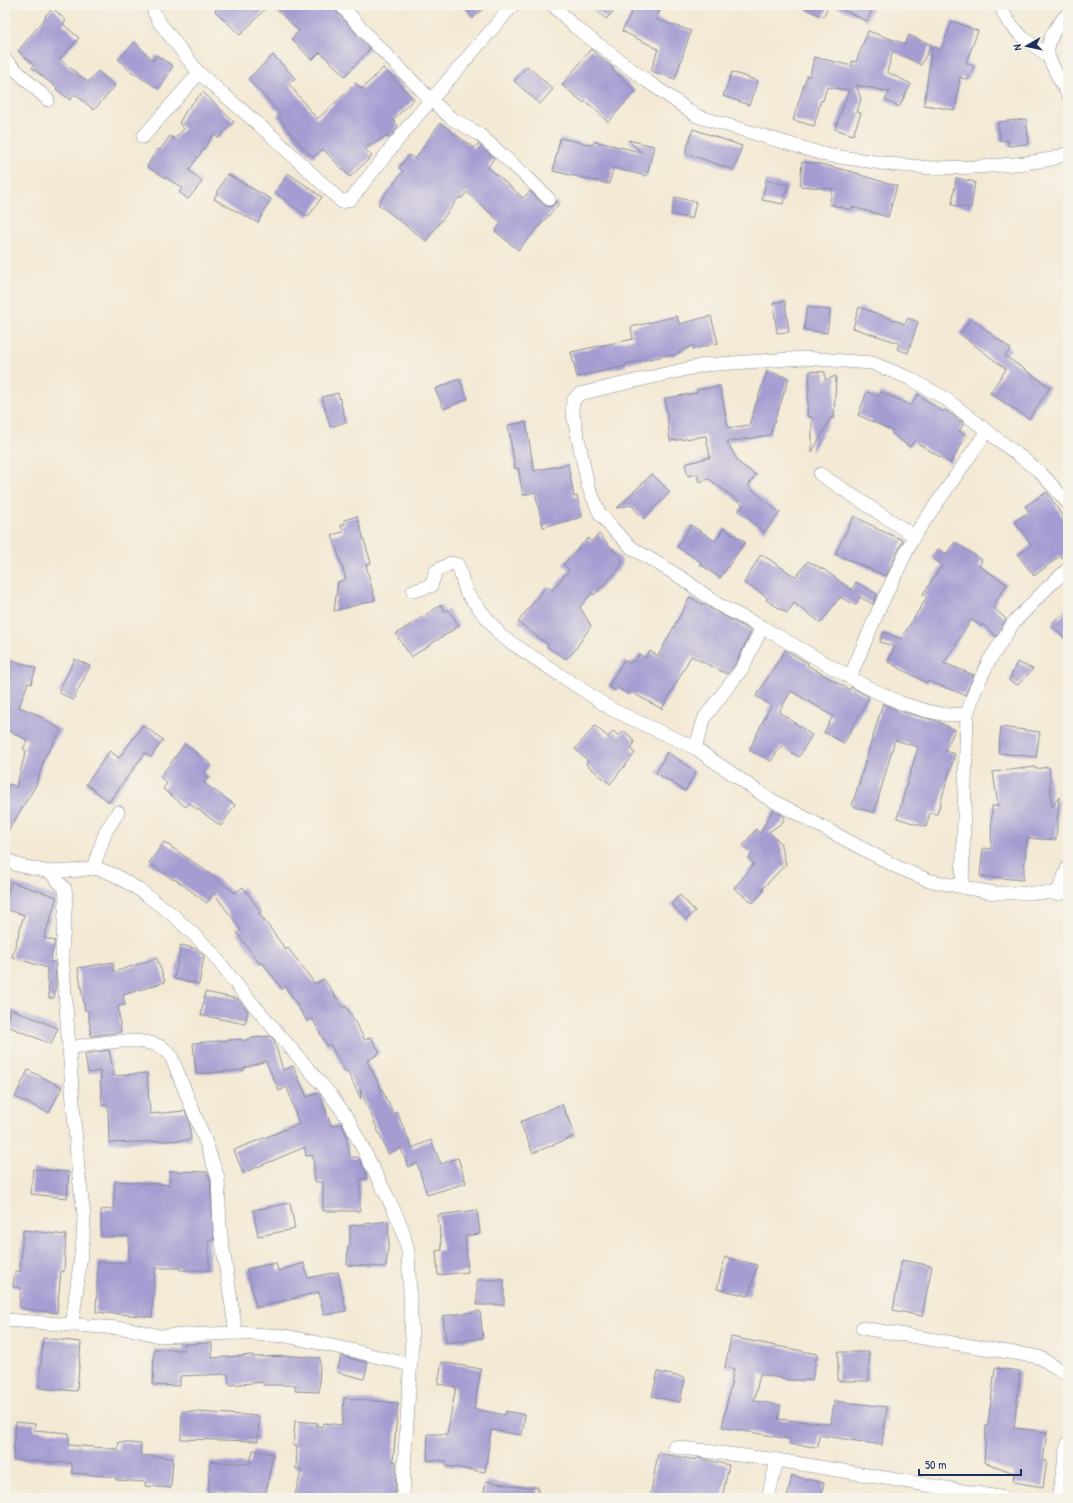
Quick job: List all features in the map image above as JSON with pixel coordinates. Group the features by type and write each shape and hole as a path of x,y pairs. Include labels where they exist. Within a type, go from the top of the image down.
{"street":[{"path":"154,5 154,12 159,22 199,73 274,138 342,202 351,199 412,122 513,5"},
{"path":"341,5 369,37 431,100 451,118 479,134 549,199"},
{"path":"553,5 575,27 697,116 826,155 889,164 932,168 978,167 1025,163 1052,159 1068,153"},
{"path":"997,6 1023,38 1048,55 1068,94"},
{"path":"1048,55 1050,38 1058,23 1068,13"},
{"path":"5,60 48,100"},
{"path":"143,137 199,73"},
{"path":"967,714 947,715 908,705 868,687 762,627 719,605 682,578 632,548 600,514 588,486 572,410 574,401 579,394 704,365 804,358 872,363 909,378 946,399 1040,472 1068,503"},
{"path":"850,677 879,609 914,536 987,431"},
{"path":"820,474 914,536"},
{"path":"413,591 431,586 436,571 451,563 458,565 466,592 501,636 613,710 695,748 766,797 897,867 928,880 962,887 994,892 1062,893 1068,867"},
{"path":"962,887 967,714 976,688 989,661 1014,622 1068,569"},
{"path":"695,748 705,716 743,667 762,627"},
{"path":"92,868 106,831 118,812"},
{"path":"5,858 17,866 50,872 92,868 99,869 115,875 141,890 172,914 209,949 240,989 330,1094 348,1120 393,1208 402,1228 408,1251 412,1340 404,1498"},
{"path":"72,871 65,889 66,913 62,953 78,1169 84,1215 83,1239 72,1325"},
{"path":"50,872 65,889"},
{"path":"69,1048 101,1042 130,1040 163,1047 167,1050 205,1140 218,1178 220,1228 236,1333"},
{"path":"5,1320 131,1329 159,1336 236,1333 286,1336 410,1365"},
{"path":"862,1328 1039,1357 1068,1375"},
{"path":"1058,1498 1068,1442"},
{"path":"674,1447 777,1460 1005,1498"},
{"path":"768,1498 777,1460"}],"building":[{"path":"220,5 269,5 240,35 215,11"},
{"path":"272,5 331,5 370,49 345,76 320,52 312,60 292,39 299,31"},
{"path":"462,5 487,5 473,18"},
{"path":"591,5 620,5 606,19"},
{"path":"635,5 654,5 661,8 656,19 691,31 675,79 651,71 658,49 622,31"},
{"path":"797,5 829,5 823,17"},
{"path":"833,5 874,5 867,21"},
{"path":"53,8 66,21 63,24 79,38 60,59 88,82 98,71 115,86 94,110 75,94 70,100 32,68 34,65 18,51"},
{"path":"952,21 978,31 966,63 974,66 968,80 960,77 955,110 924,105 932,46 941,50"},
{"path":"868,31 905,44 909,35 931,45 921,65 893,51 887,72 911,84 899,107 885,100 890,92 856,85 861,99 857,112 861,113 853,135 835,129 849,90 827,87 823,101 821,100 814,126 793,120 807,75 810,76 814,57 852,66 852,61 856,62"},
{"path":"135,42 153,61 156,55 173,66 159,89 129,70 118,59"},
{"path":"591,49 636,91 608,122 586,101 584,103 562,85"},
{"path":"273,55 295,78 289,84 317,119 355,83 362,89 383,68 414,99 393,120 398,126 393,134 388,138 386,136 365,149 372,156 350,177 323,149 313,157 303,148 277,116 280,113 248,79"},
{"path":"527,66 553,89 540,104 514,81"},
{"path":"732,72 758,81 749,105 723,96"},
{"path":"203,92 234,122 219,138 214,134 189,170 202,182 188,199 179,192 183,188 147,167 157,149 160,150 170,136 174,139 184,129 179,123 187,109"},
{"path":"1026,119 1029,144 1008,146 1008,140 1000,141 998,122"},
{"path":"440,123 474,148 478,144 494,158 488,167 523,198 530,191 547,207 551,207 557,201 559,204 518,250 495,231 501,223 467,192 461,199 460,196 426,241 378,204 403,171 399,168 409,155 415,159"},
{"path":"693,129 742,146 734,170 685,153"},
{"path":"560,138 593,145 594,141 641,152 628,140 654,146 647,176 613,168 609,184 553,171"},
{"path":"802,162 821,164 860,174 897,186 888,217 852,207 851,210 829,204 833,189 800,186"},
{"path":"288,173 322,197 308,217 275,193"},
{"path":"227,174 271,199 258,223 214,199"},
{"path":"956,178 975,182 971,208 952,205"},
{"path":"766,180 788,185 783,204 762,200"},
{"path":"675,197 696,202 692,219 671,214"},
{"path":"785,301 789,332 777,333 773,303"},
{"path":"807,307 830,310 827,333 804,330"},
{"path":"859,307 905,324 908,318 918,322 908,353 897,349 899,343 853,328"},
{"path":"677,316 679,324 711,316 718,343 694,349 693,345 673,356 669,355 625,364 626,366 577,377 571,352 633,339 631,327"},
{"path":"971,318 1011,349 1005,356 1050,387 1029,419 990,393 1006,369 960,334"},
{"path":"767,371 789,378 770,435 727,442 739,463 756,475 748,486 780,513 764,532 739,511 743,505 709,479 699,482 697,474 688,476 685,464 710,457 706,436 670,441 665,398 697,393 697,390 720,386 728,428 749,425"},
{"path":"810,371 825,372 825,380 836,376 834,418 831,418 812,452 812,417 807,416"},
{"path":"459,379 468,399 444,409 435,389"},
{"path":"867,392 878,397 881,392 911,405 918,394 943,412 945,410 964,423 959,431 967,435 950,463 914,441 910,447 891,433 893,431 858,415"},
{"path":"338,393 346,422 330,427 322,397"},
{"path":"526,422 534,471 568,464 574,497 577,496 582,517 543,527 535,492 523,495 518,468 515,469 508,425"},
{"path":"652,474 670,492 644,519 631,505 617,508"},
{"path":"1047,492 1068,525 1068,553 1061,558 1060,556 1034,576 1018,555 1031,545 1015,521 1029,512 1025,506"},
{"path":"357,516 371,563 366,565 375,600 334,611 338,582 346,579 332,535 343,532 341,525 345,524 344,520"},
{"path":"854,516 875,528 903,540 886,576 835,554"},
{"path":"691,525 715,541 724,528 745,542 720,578 700,564 701,562 677,547"},
{"path":"599,534 622,560 620,568 594,595 592,593 580,607 591,626 572,654 566,659 547,647 548,645 518,622 546,586 552,590 569,570 563,564 588,538 591,542"},
{"path":"955,542 982,560 979,566 1007,584 993,607 1006,619 996,636 982,624 981,626 971,620 944,663 974,675 965,695 928,681 927,683 888,662 895,647 880,642 883,632 901,639 927,597 923,594 942,565 932,558 938,549 946,554"},
{"path":"761,554 796,577 808,561 826,571 852,590 856,582 877,594 873,604 860,597 856,605 840,597 821,623 794,603 787,613 766,600 767,597 744,583"},
{"path":"690,597 751,631 736,663 727,674 691,656 662,709 631,692 629,695 618,688 615,691 608,686 624,660 630,664 632,660 634,662 639,654 645,658 650,651 658,656"},
{"path":"441,605 445,612 448,609 459,626 411,657 396,634"},
{"path":"1068,609 1068,642 1051,625"},
{"path":"785,650 808,663 807,665 850,690 851,687 869,697 844,743 824,732 833,716 791,691 779,712 812,735 799,757 781,746 771,761 749,750 771,705 756,696"},
{"path":"5,658 36,668 31,684 28,683 19,707 34,713 61,730 44,759 36,785 5,836 5,792 10,784 16,787 26,751 23,749 28,740 5,729"},
{"path":"75,659 90,666 73,700 58,692"},
{"path":"1017,662 1033,669 1018,685 1009,681"},
{"path":"883,703 899,711 937,721 955,730 945,751 955,754 937,814 930,813 926,827 897,818 918,747 895,740 874,813 852,806"},
{"path":"143,725 163,740 151,757 145,753 109,802 86,784 110,751 119,758"},
{"path":"595,726 608,737 613,731 619,736 624,731 634,742 631,750 635,753 610,784 586,764 588,761 575,749"},
{"path":"1001,727 1040,732 1036,757 998,753"},
{"path":"185,744 211,764 204,773 209,777 204,783 235,805 221,826 189,803 186,807 163,789 167,783 160,777"},
{"path":"667,752 696,772 685,791 656,773"},
{"path":"1035,767 1035,769 1049,767 1052,808 1059,797 1056,840 1027,838 1023,880 980,876 983,848 991,849 992,806 998,806 993,772"},
{"path":"773,810 785,817 782,823 769,832 780,842 786,864 762,889 764,890 753,903 734,888 754,864 748,859 752,854 743,846 756,829 760,833"},
{"path":"164,842 235,893 243,887 261,912 259,913 286,950 288,948 315,984 324,979 343,1008 346,1006 365,1040 371,1037 380,1053 367,1061 394,1114 397,1112 412,1148 431,1140 441,1164 458,1158 466,1183 427,1195 417,1163 408,1167 401,1148 388,1154 360,1089 361,1099 347,1071 345,1072 330,1044 327,1046 312,1018 307,1021 285,986 282,989 262,962 260,964 237,933 241,930 214,893 207,903 175,879 174,880 149,863"},
{"path":"11,882 57,897 44,938 55,941 50,962 55,962 56,983 54,998 49,998 47,968 12,957 24,915 5,909 5,902"},
{"path":"680,895 695,911 686,920 671,904"},
{"path":"181,945 197,949 204,956 199,984 174,979"},
{"path":"157,958 165,982 123,995 125,1005 118,1006 121,1032 91,1036 88,1010 85,1011 78,968 113,962 114,972"},
{"path":"205,992 238,999 248,1011 245,1024 201,1015"},
{"path":"11,1009 58,1028 51,1044 5,1025"},
{"path":"270,1036 274,1040 283,1070 293,1066 307,1097 318,1093 321,1096 331,1126 342,1124 346,1134 350,1157 358,1157 366,1172 366,1179 360,1179 360,1211 323,1211 323,1182 315,1182 313,1155 306,1156 305,1147 243,1173 234,1150 299,1124 287,1087 279,1091 266,1061 244,1068 244,1070 196,1074 193,1043 242,1039 242,1041"},
{"path":"109,1050 114,1076 147,1073 150,1114 185,1111 189,1121 191,1140 109,1143 108,1105 102,1106 100,1071 88,1073 85,1054"},
{"path":"28,1070 62,1087 49,1113 15,1097"},
{"path":"562,1104 575,1136 533,1153 520,1122"},
{"path":"33,1169 69,1172 67,1198 31,1194"},
{"path":"170,1171 207,1172 210,1179 214,1240 209,1240 209,1270 155,1268 152,1317 96,1312 98,1262 129,1263 129,1236 101,1237 101,1210 113,1209 115,1181 170,1185"},
{"path":"290,1203 295,1229 258,1236 253,1210"},
{"path":"477,1210 480,1234 465,1236 468,1272 438,1275 436,1251 442,1250 438,1215"},
{"path":"388,1221 389,1238 386,1267 347,1265 348,1246 350,1246 350,1226"},
{"path":"23,1230 66,1235 64,1272 61,1271 57,1313 19,1308 21,1288 13,1287 15,1271 20,1272"},
{"path":"725,1257 757,1265 749,1296 717,1289"},
{"path":"902,1260 932,1266 922,1316 893,1310"},
{"path":"276,1263 278,1271 304,1263 308,1278 338,1272 346,1311 324,1315 319,1292 256,1308 247,1269"},
{"path":"477,1280 504,1280 504,1305 477,1305"},
{"path":"480,1311 483,1338 446,1343 443,1316"},
{"path":"731,1337 817,1354 812,1380 790,1380 760,1374 754,1401 781,1405 778,1419 831,1424 834,1401 887,1407 882,1445 819,1435 818,1447 789,1444 789,1439 722,1427 734,1369 725,1367"},
{"path":"43,1338 81,1342 77,1391 39,1388"},
{"path":"212,1343 212,1358 253,1355 253,1357 294,1356 320,1358 319,1392 295,1391 296,1385 263,1385 263,1382 229,1385 228,1374 180,1376 180,1386 153,1385 154,1349 184,1350 184,1344"},
{"path":"838,1352 869,1352 869,1381 838,1381"},
{"path":"341,1356 368,1363 364,1379 337,1372"},
{"path":"442,1362 481,1369 474,1409 505,1415 506,1411 525,1415 522,1435 491,1430 485,1472 446,1466 446,1461 427,1460 428,1434 447,1434 456,1387 438,1384"},
{"path":"995,1368 1020,1371 1014,1428 1047,1432 1043,1461 1047,1461 1043,1487 1013,1482 1014,1473 984,1462 986,1426 988,1426"},
{"path":"658,1372 685,1378 680,1402 652,1396"},
{"path":"344,1398 398,1403 393,1461 396,1462 395,1498 294,1498 302,1469 296,1469 297,1446 293,1446 295,1421 318,1423 317,1426 323,1427 324,1423 342,1425"},
{"path":"182,1411 259,1416 258,1441 181,1439"},
{"path":"16,1422 35,1424 34,1430 69,1433 69,1445 118,1449 119,1442 141,1444 140,1455 173,1458 171,1488 145,1486 146,1482 116,1480 116,1477 72,1473 72,1463 13,1460"},
{"path":"253,1450 273,1454 265,1498 244,1498 245,1495 208,1492 210,1461 250,1464"},
{"path":"658,1453 696,1460 699,1458 729,1465 722,1498 650,1498"},
{"path":"792,1476 824,1483 821,1498 787,1498"},
{"path":"486,1481 521,1487 538,1487 538,1498 483,1498"}]}
